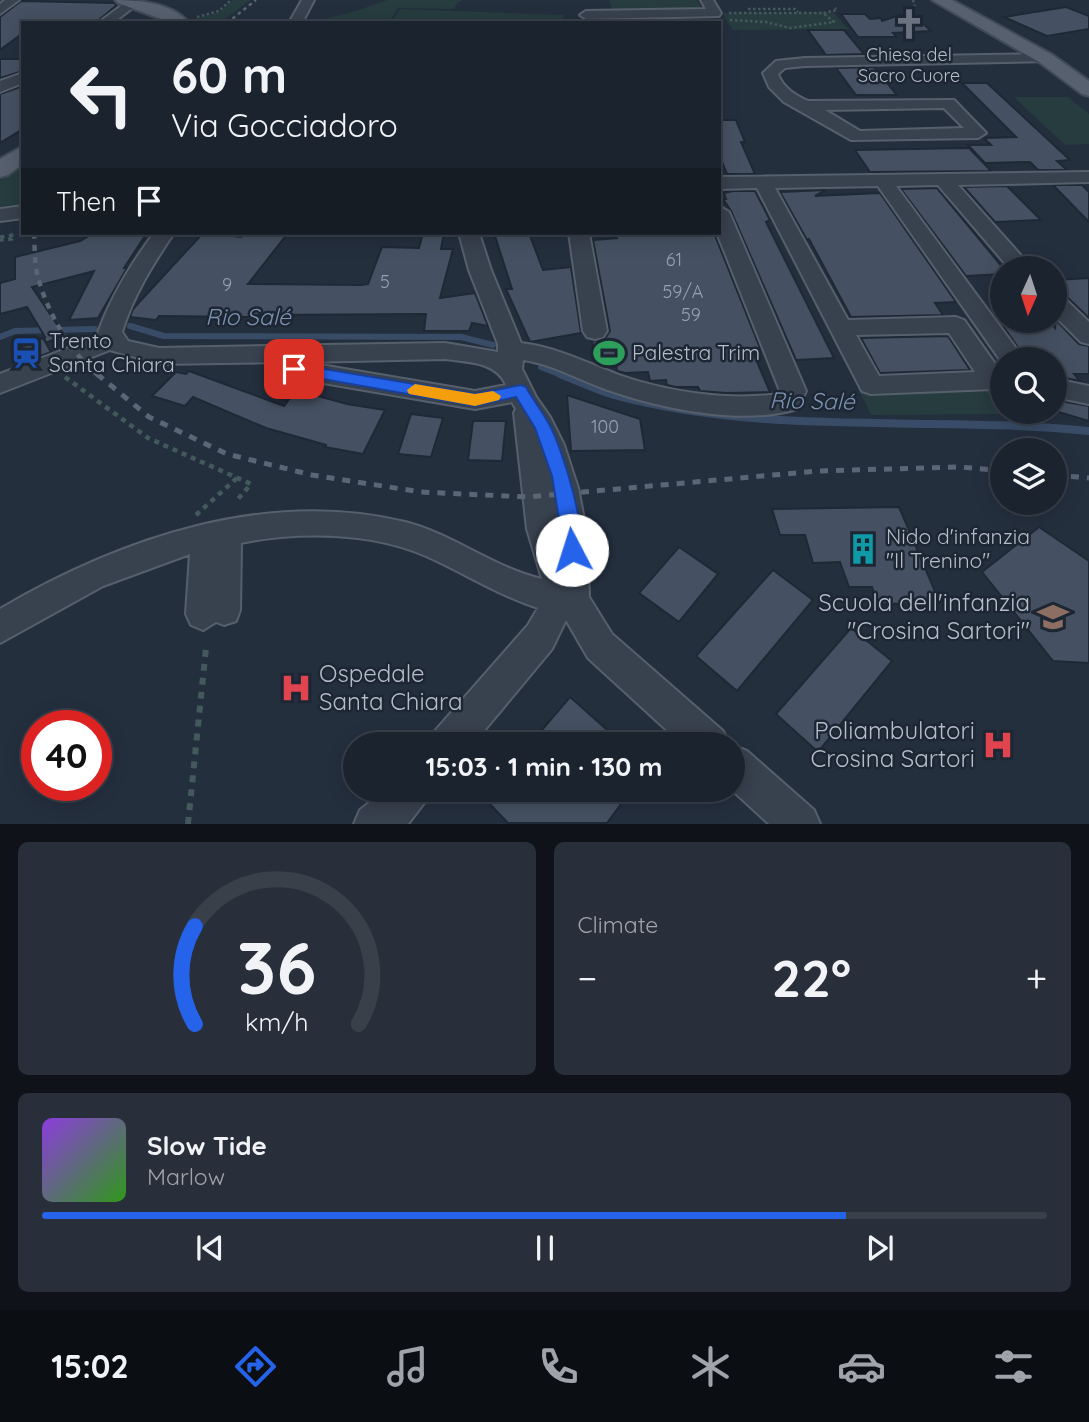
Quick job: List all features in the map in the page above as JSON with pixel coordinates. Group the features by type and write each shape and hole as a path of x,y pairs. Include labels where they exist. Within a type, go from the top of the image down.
{"main road":[{"path":"940,0 1045,58 1089,90"},
{"path":"128,1 180,19"},
{"path":"0,170 21,154"}],"street":[{"path":"0,10 13,0"},
{"path":"296,21 308,0"},
{"path":"582,0 587,19 715,13 707,0"},
{"path":"106,21 128,1"},
{"path":"806,106 948,103 978,133 857,136 790,99 770,78 772,69 781,64 805,62 1045,58"},
{"path":"0,87 21,78"},
{"path":"721,181 1089,177"},
{"path":"942,178 1010,256"},
{"path":"882,179 1003,347"},
{"path":"763,182 839,328 871,385 993,380 956,325 839,328"},
{"path":"294,369 475,400 517,379 537,353 625,386 713,403 767,406 788,402 793,391 721,217"},
{"path":"163,235 119,307 110,333 120,347 159,356 445,351 489,359 517,379"},
{"path":"470,235 517,379 547,550 559,583 566,598 600,646 697,732"},
{"path":"579,235 595,331"},
{"path":"1068,315 1089,336"},
{"path":"0,384 113,340"},
{"path":"1067,390 1089,395"},
{"path":"0,627 106,570 210,537 282,524 368,528 405,535 443,549 529,591 566,598"},
{"path":"210,537 213,612"},
{"path":"457,732 545,630 566,598"},
{"path":"745,776 800,824"},
{"path":"374,824 401,802"}],"path":[{"path":"180,19 219,11 231,0"},
{"path":"913,0 915,6"},
{"path":"823,13 834,22 790,28 766,22 737,22 730,20 727,15 823,13 837,10 835,8"},
{"path":"21,355 28,353 26,349 48,340"},
{"path":"63,374 121,421 148,438 251,484 237,500"},
{"path":"188,824 206,648"}],"green space":[{"path":"233,0 250,0 223,21 193,21 220,12"},
{"path":"387,0 463,0 457,3 454,9 398,8 389,21 315,21"},
{"path":"609,0 697,0 703,11 613,12"},
{"path":"400,9 564,15 562,21 392,21"},
{"path":"833,12 848,29 733,30 722,13"},
{"path":"1014,97 1068,97 1089,114 1089,144 1065,145"},
{"path":"21,166 21,204 0,206 0,181"},
{"path":"990,385 990,414 871,415 860,392 941,390"}],"building":[{"path":"21,1 117,5 97,21 21,21 21,34 0,50 0,17"},
{"path":"1066,7 1089,16 1089,29 1047,36 1004,17"},
{"path":"841,14 865,14 870,19 881,18 882,21 900,15 914,15 931,31 893,33 896,37 858,37"},
{"path":"808,30 844,30 864,54 826,55"},
{"path":"0,59 21,59 21,72 0,78"},
{"path":"874,67 897,95 856,95 836,68"},
{"path":"962,83 987,83 1070,160 1057,161 1067,170 1038,170 1030,162 985,163 968,145 991,145 984,138 1016,137"},
{"path":"21,87 21,130 0,143 0,94"},
{"path":"721,120 736,120 745,142 741,142 755,174 727,174 721,160"},
{"path":"969,148 991,171 870,172 855,150"},
{"path":"1053,185 1082,185 1089,192 1089,222"},
{"path":"1007,186 1041,220 995,222 964,187"},
{"path":"937,188 993,256 990,256 990,275 966,276 901,189"},
{"path":"826,190 815,196 880,193 956,302 935,303 943,315 851,317 780,192"},
{"path":"755,191 770,220 766,222 834,358 796,360 731,211 723,199 726,199 724,193"},
{"path":"90,235 146,235 124,268 127,268 98,318 69,320 94,271 32,287 64,335 48,342 27,307 0,314 0,283 15,279 15,257 80,241"},
{"path":"201,235 286,235 248,284 361,285 368,284 382,247 419,248 422,235 444,235 441,249 453,249 440,298 475,293 488,326 472,323 469,331 424,331 426,314 159,316 156,320 130,317 133,309"},
{"path":"495,235 530,235 543,270 571,267 581,333 530,342 506,289 512,289"},
{"path":"616,235 715,235 760,348 751,348 770,392 726,393 700,391 698,387 676,387 667,385 666,380 650,381 648,372 625,373 617,371 616,363 596,363 592,341 604,340 610,331 593,240 617,238"},
{"path":"1089,278 1089,318 1068,298 1068,279"},
{"path":"1068,332 1079,344 1089,346 1089,374 1074,374 1080,381 1067,378 1067,347 1018,347 1008,333"},
{"path":"948,336 970,370 880,373 861,338"},
{"path":"43,338 51,352 25,362 17,349"},
{"path":"189,371 284,406 296,390 347,404 385,410 363,454 325,447 326,445 266,428 193,397 185,406 152,396 176,372 186,374"},
{"path":"567,395 640,419 645,450 571,451"},
{"path":"1067,402 1089,406 1089,421 1067,415"},
{"path":"411,414 443,418 431,457 398,454"},
{"path":"473,421 506,421 502,461 468,460"},
{"name":"Nido d'infanzia \"Il Trenino\"","path":"899,507 940,603 878,604 872,587 849,587 840,562 813,563 805,535 780,535 772,509"},
{"name":"Scuola dell'infanzia \"Crosina Sartori\"","path":"1039,527 1089,561 1089,663 1053,661 982,572"},
{"path":"679,547 718,574 679,622 639,593"},
{"path":"773,570 813,600 737,691 696,656"},
{"path":"851,628 892,661 818,752 776,714"},
{"path":"570,697 609,732 540,732"},
{"path":"488,802 623,802 607,823 508,823"}],"waterway":[{"name":"Rio Salé","path":"130,326 164,336 461,337 493,345"},
{"name":"Rio Salé","path":"0,337 15,331 95,329"},
{"name":"Rio Salé","path":"541,367 564,376"},
{"name":"Rio Salé","path":"560,374 614,395 672,408 731,416 791,421 1089,431"}],"railway":[{"path":"230,21 256,0"},
{"path":"34,235 37,272 47,304 70,344 99,376"},
{"path":"97,374 149,417 227,454 312,475 421,492 528,497 818,471 960,467 990,470"},
{"path":"1067,476 1089,478"}],"slow traffic":[{"path":"415,390 475,400 493,396"}],"place":[{"name":"Chiesa del Sacro Cuore","path":"909,24"},
{"name":"Trento Santa Chiara","path":"26,353"},
{"name":"Palestra Trim","path":"609,353"},
{"name":"Nido d'infanzia \"Il Trenino\"","path":"863,549"},
{"name":"Scuola dell'infanzia \"Crosina Sartori\"","path":"1053,617"},
{"name":"Ospedale Santa Chiara","path":"296,688"},
{"name":"Poliambulatori Crosina Sartori","path":"998,745"}],"route":[{"path":"294,369 475,400 521,391 526,405 542,426 560,476 570,521 572,550"}]}
